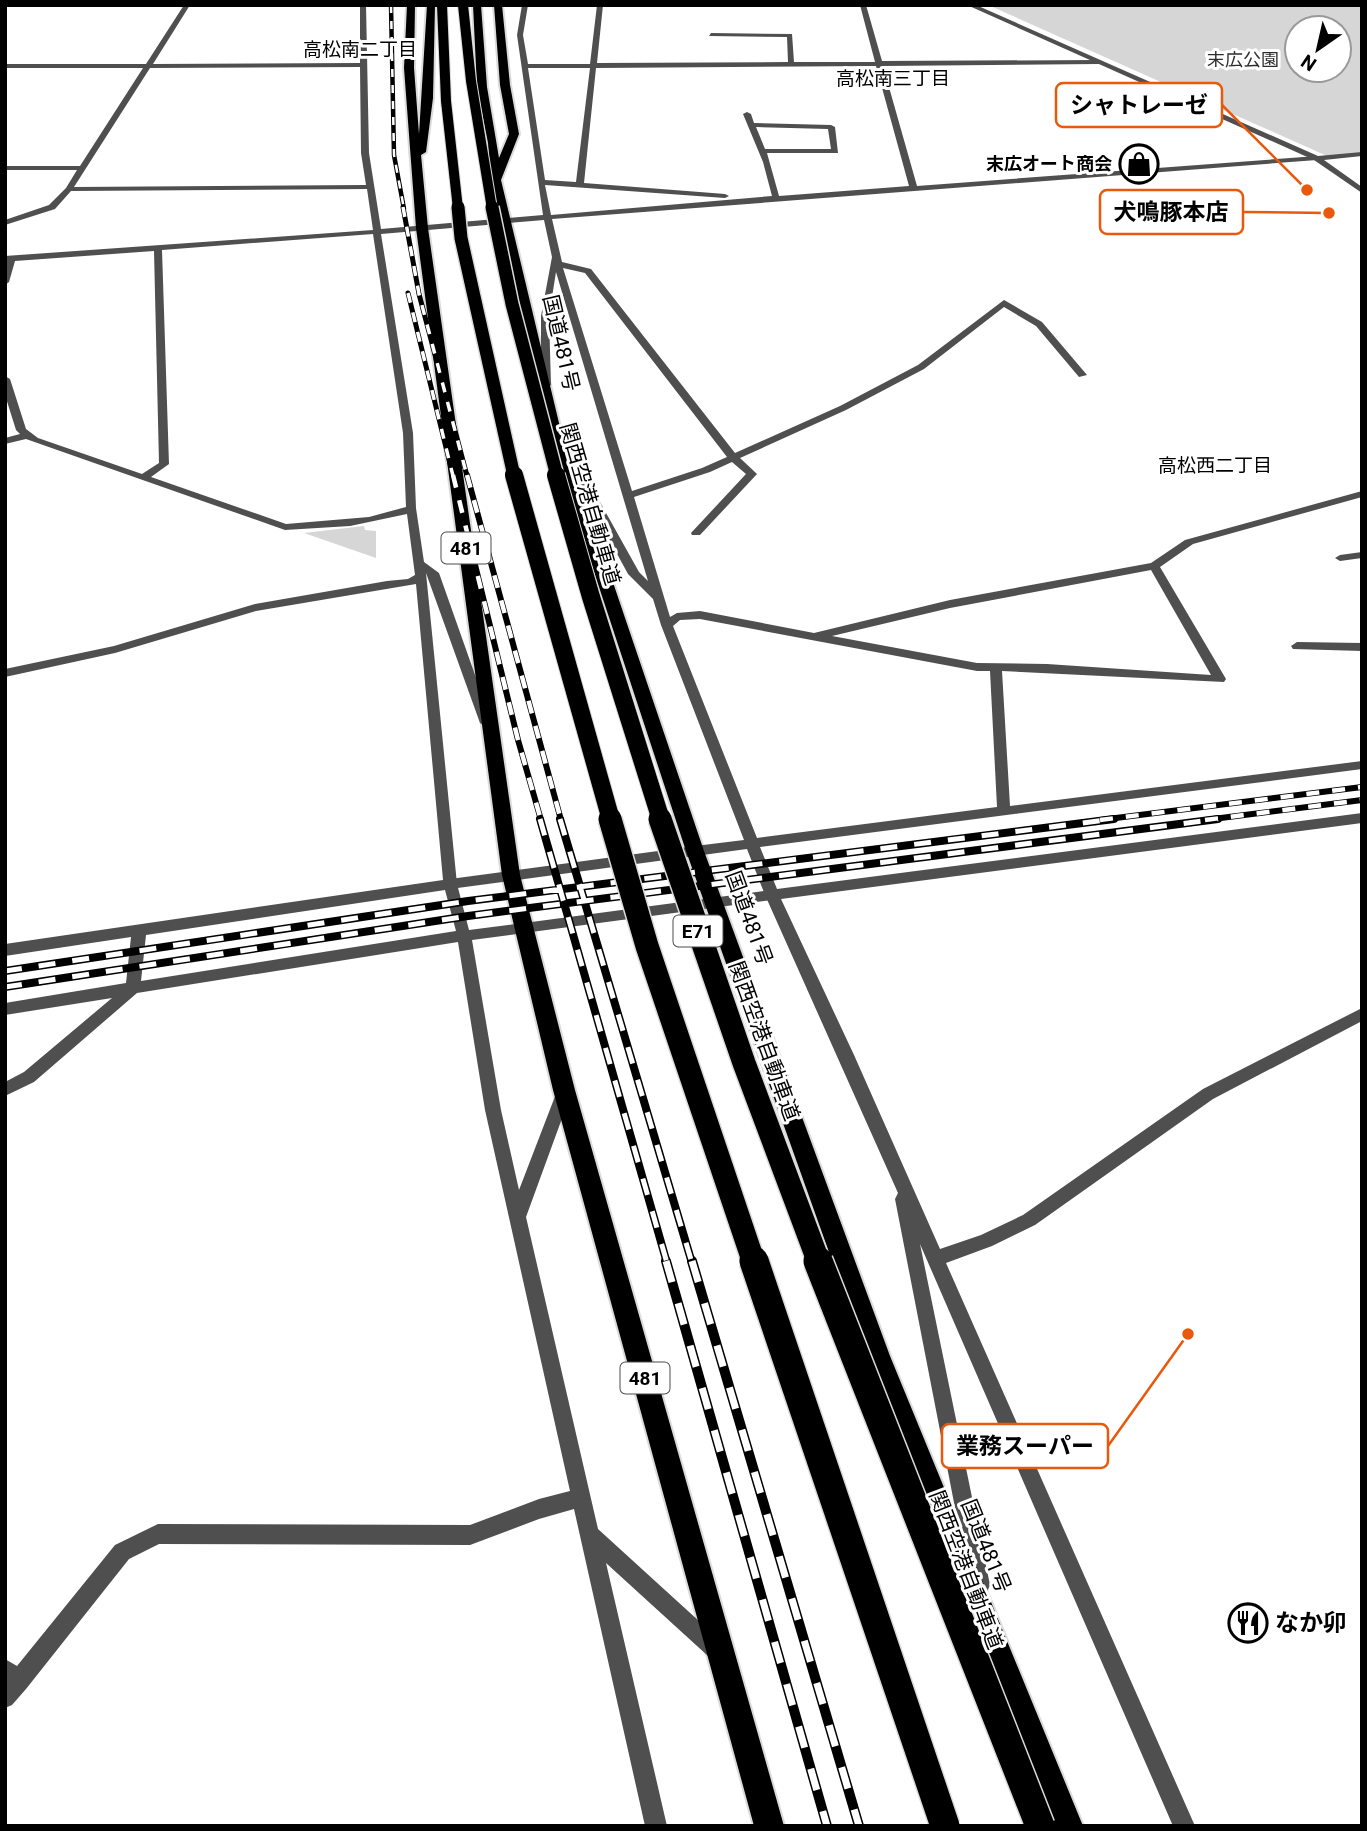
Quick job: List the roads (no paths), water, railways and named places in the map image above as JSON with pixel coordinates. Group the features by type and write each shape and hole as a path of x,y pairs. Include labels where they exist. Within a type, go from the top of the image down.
{"highway":[{"name":"481","path":"418,167 428,122 431,5"},
{"name":"E71","path":"442,5 446,101 461,238 508,453 552,618 647,946 944,1826"},
{"name":"関西空港自動車道","path":"463,5 470,85 498,248 549,453 640,762 696,928 835,1306 1040,1826"},
{"name":"国道481号","path":"477,5 482,88 493,143 496,180 552,423 695,851 878,1356 1068,1826"},
{"path":"496,180 514,134 505,85 498,6"},
{"name":"481","path":"411,8 409,68 422,228 511,875 564,1090 769,1826"}],"street":[{"path":"5,223 52,207 69,189 187,5"},
{"path":"363,5 365,153 408,433 411,509 421,576 450,884 464,936 492,1110 656,1826"},
{"path":"524,5 520,35 541,182 556,259 667,625 772,895 898,1174 1184,1826"},
{"path":"580,185 600,5"},
{"path":"863,5 914,190"},
{"path":"970,5 1317,158 1362,191"},
{"path":"711,35 790,34 791,63"},
{"path":"524,65 1099,62"},
{"path":"5,66 363,65"},
{"path":"747,114 762,151 772,199"},
{"path":"751,125 831,127 835,151 762,151"},
{"path":"5,282 8,258 548,219 772,199 1362,154"},
{"path":"5,168 83,168"},
{"path":"541,182 772,199"},
{"path":"69,189 371,187"},
{"path":"145,477 164,464 158,248"},
{"path":"546,401 545,316 556,259"},
{"path":"556,259 588,271 733,458 752,474 696,533"},
{"path":"627,496 706,470 843,408 921,368 1004,303 1039,324 1082,374"},
{"path":"5,379 25,436"},
{"path":"552,423 634,574 658,597"},
{"path":"5,441 25,436 285,527 393,516 411,509"},
{"path":"812,636 950,604 1154,566 1189,542 1362,494"},
{"path":"1340,558 1362,555"},
{"path":"418,563 433,573 492,740"},
{"path":"667,625 677,617 700,615 977,667 1220,679 1154,566"},
{"path":"5,673 115,649 256,608 411,582 421,576"},
{"path":"1297,646 1362,647"},
{"path":"996,667 1004,811"},
{"path":"5,950 511,875 1362,765"},
{"path":"5,1009 464,936 1362,818"},
{"path":"5,1090 29,1077 133,988 139,930"},
{"path":"935,1259 986,1241 1029,1220 1208,1094 1362,1014"},
{"path":"517,1218 564,1090"},
{"path":"898,1174 989,1629"},
{"path":"10,1683 122,1552 158,1534 470,1535 539,1509 581,1498"},
{"path":"589,1535 723,1657"}],"railway":[{"path":"391,5 394,155 404,209"},
{"path":"403,207 419,294 467,476"},
{"path":"408,293 453,476"},
{"path":"453,475 518,740 541,820"},
{"path":"467,475 561,820"},
{"path":"1100,820 1362,787"},
{"path":"1205,820 1362,800"},
{"path":"540,819 560,889"},
{"path":"560,819 580,887"},
{"path":"580,887 1114,819"},
{"path":"584,901 1218,819"},
{"path":"560,889 580,887"},
{"path":"580,887 584,901"},
{"path":"5,971 560,889"},
{"path":"560,889 564,904"},
{"path":"564,904 584,901"},
{"path":"584,901 692,1263"},
{"path":"5,987 564,904"},
{"path":"564,904 667,1263"},
{"path":"666,1261 827,1826"},
{"path":"692,1261 859,1826"}],"place":[{"name":"末広オート商会","path":"1139,164"},
{"name":"シャトレーゼ","path":"1307,190"},
{"name":"犬鳴豚本店","path":"1329,213"},
{"name":"業務スーパー","path":"1188,1334"},
{"name":"なか卯","path":"1248,1623"}],"district":[{"name":"高松南二丁目","path":"360,49"},
{"name":"高松南三丁目","path":"893,78"},
{"name":"高松西二丁目","path":"1215,465"}],"park label":[{"name":"末広公園","path":"1243,60"}]}
